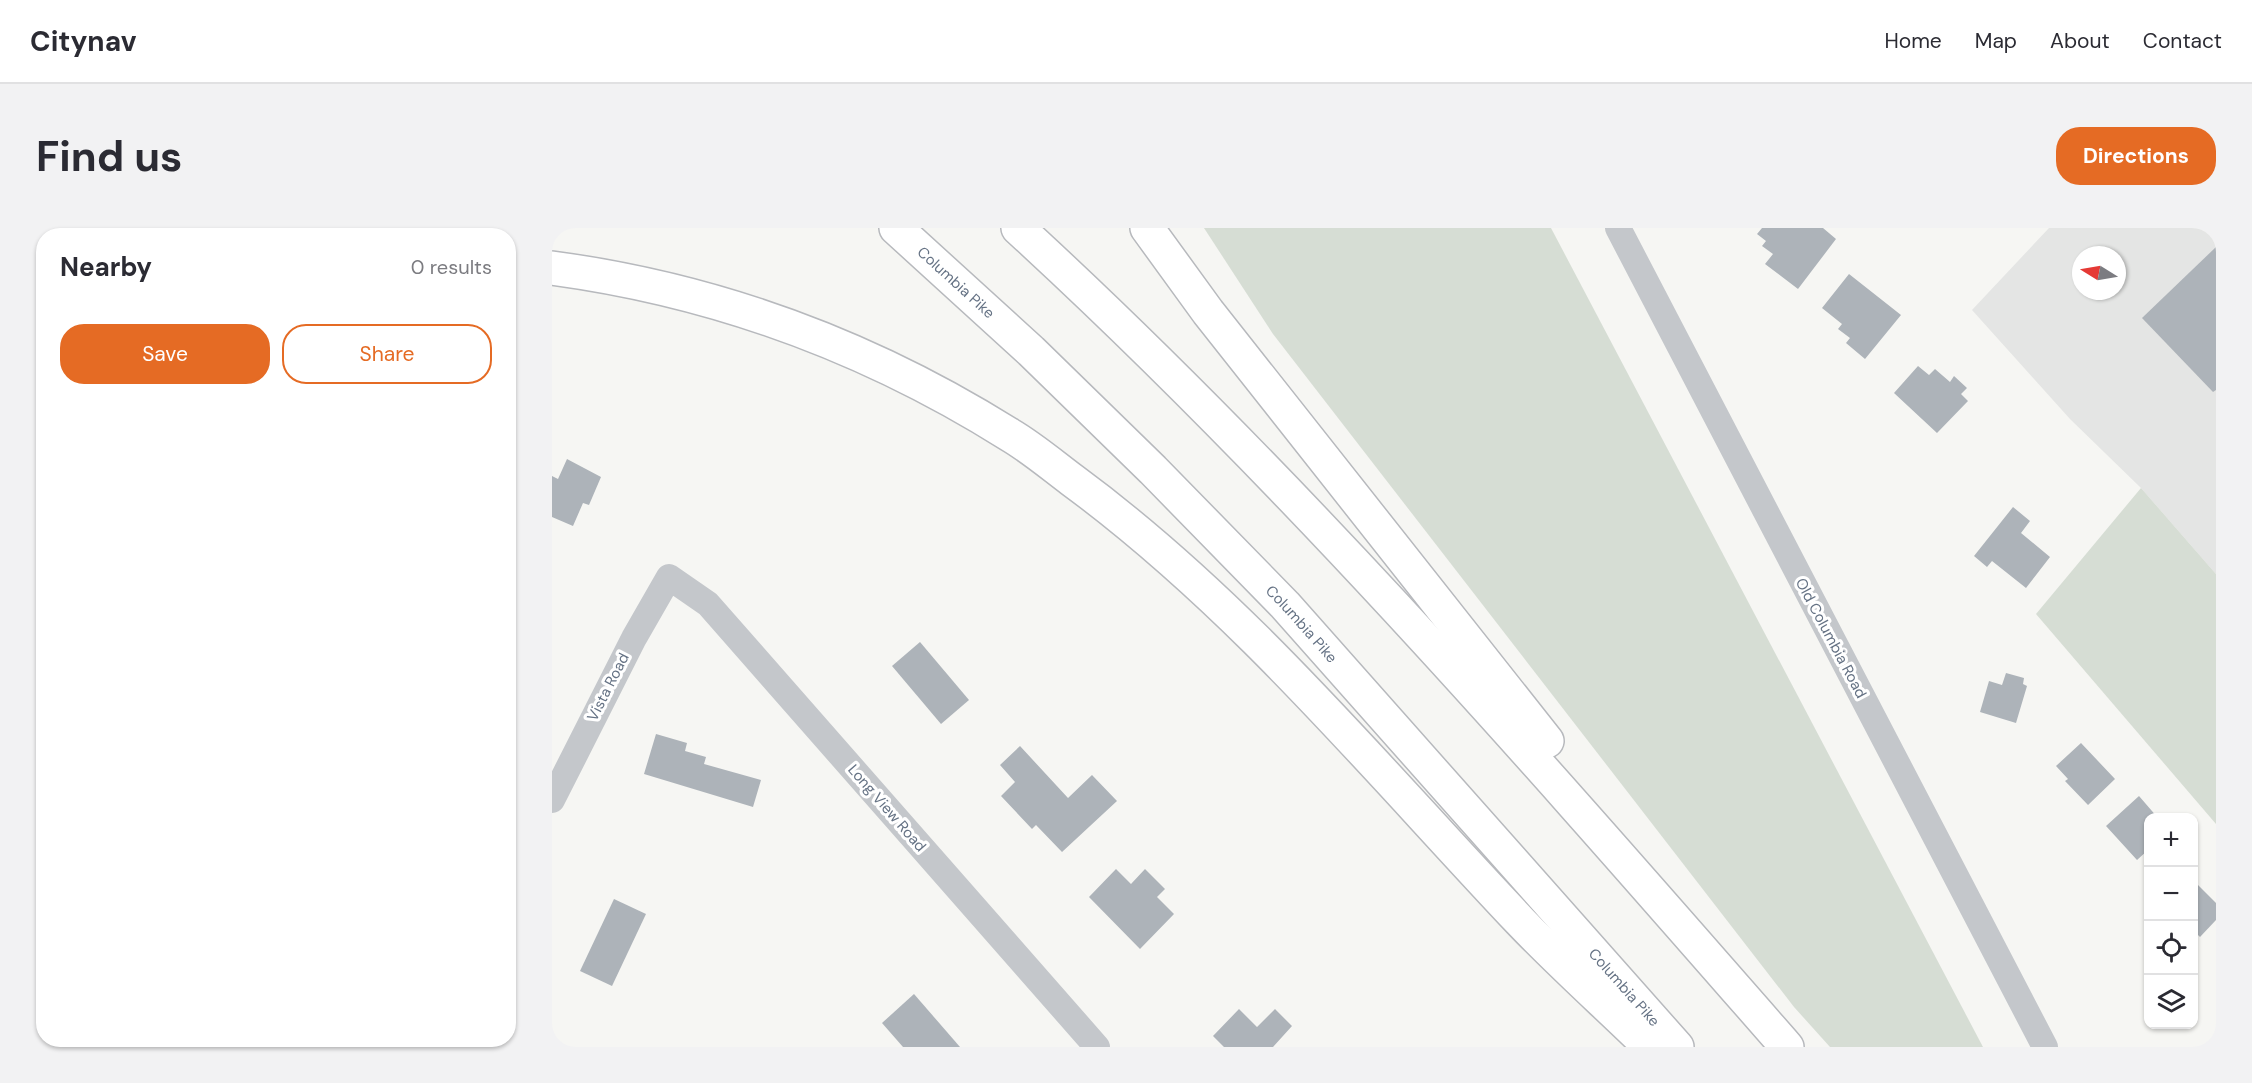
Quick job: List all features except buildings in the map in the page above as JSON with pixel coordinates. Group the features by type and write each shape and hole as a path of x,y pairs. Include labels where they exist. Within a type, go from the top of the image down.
{"highway":[{"name":"Columbia Pike","path":"896,228 1047,367 1153,470 1285,605 1677,1047"},
{"path":"1018,228 1211,413 1346,551 1448,661 1787,1047"},
{"path":"1147,228 1208,312 1533,725 1753,975 1805,1047"},
{"path":"552,268 602,274 678,291 764,315 853,352 932,389 1013,436 1106,505 1252,634 1522,923 1650,1047"}],"street":[{"name":"Old Columbia Road","path":"1618,228 2045,1047"},
{"name":"Vista Road","path":"552,800 634,638 669,577"},
{"name":"Long View Road","path":"669,577 708,604 1097,1047"}],"shaded area":[{"path":"1204,228 1551,228 1983,1047 1830,1047 1794,1007 1273,334"},
{"path":"2049,228 2216,228 2216,574 2141,488 2070,419 1972,310"},
{"path":"2141,488 2216,574 2216,824 2036,614"}]}
